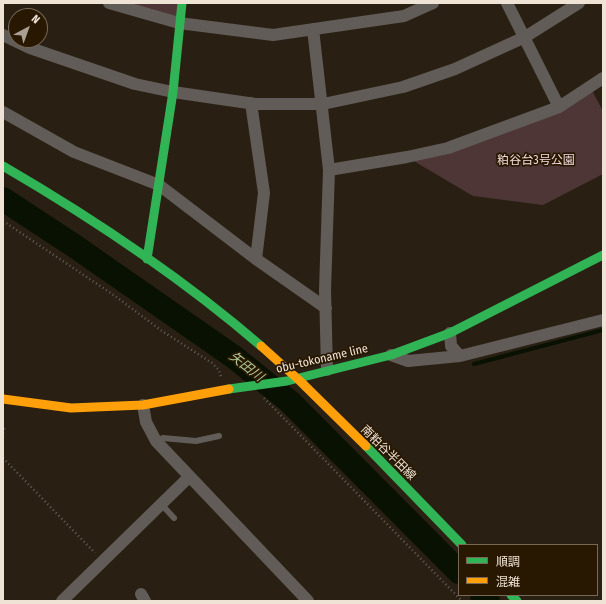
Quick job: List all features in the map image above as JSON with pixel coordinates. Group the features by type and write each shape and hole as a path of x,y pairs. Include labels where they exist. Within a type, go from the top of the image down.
{"main road":[{"path":"147,259 173,92 182,3"},
{"name":"南粕谷半田線","path":"3,166 83,214 230,320 296,378 461,544"},
{"name":"obu-tokoname line","path":"3,399 11,402 71,408 143,405 252,385 287,381 391,355 450,333 603,255"}],"street":[{"path":"110,3 179,23 273,34 404,16 433,3"},
{"path":"507,3 559,107"},
{"path":"3,35 30,48 135,84 173,92 251,103 323,104 403,87 455,69 525,37 579,3"},
{"path":"313,29 323,104 329,170 326,308 327,370"},
{"path":"329,170 407,157 448,148 559,107 603,78"},
{"path":"251,103 264,193 256,259"},
{"path":"3,112 74,152 159,185 256,259 326,308"},
{"path":"391,355 408,361 460,356 603,320"},
{"path":"450,333 451,346 460,356"},
{"path":"143,405 146,422 156,442 308,601"},
{"path":"62,601 162,505 188,477"}],"lane":[{"path":"156,442 163,438 196,442 219,436"},
{"path":"162,505 174,518"}],"path":[{"path":"3,221 75,269 162,332 212,363 219,370 225,390"},
{"path":"252,385 389,528 462,601"},
{"path":"3,432 5,427"},
{"path":"3,458 103,562"}],"green space":[{"path":"109,3 182,3 179,23"},
{"name":"粕谷台3号公園","path":"590,87 603,111 603,174 543,205 473,196 407,157 559,107"}],"waterway":[{"name":"矢田川","path":"3,199 73,245 234,357 290,402 458,571"},
{"path":"474,364 603,330"},
{"name":"矢田川","path":"483,596 488,601"}],"traffic: fast":[{"path":"147,259 173,92 182,3"},
{"path":"3,166 104,228 136,250 200,296 261,346"},
{"path":"229,389 287,381 391,355 450,333 603,255"},
{"path":"366,446 461,544"},
{"path":"512,596 517,601"}],"traffic: slow":[{"path":"261,346 300,381 366,446"},
{"path":"3,399 71,408 143,405 229,389"}]}
